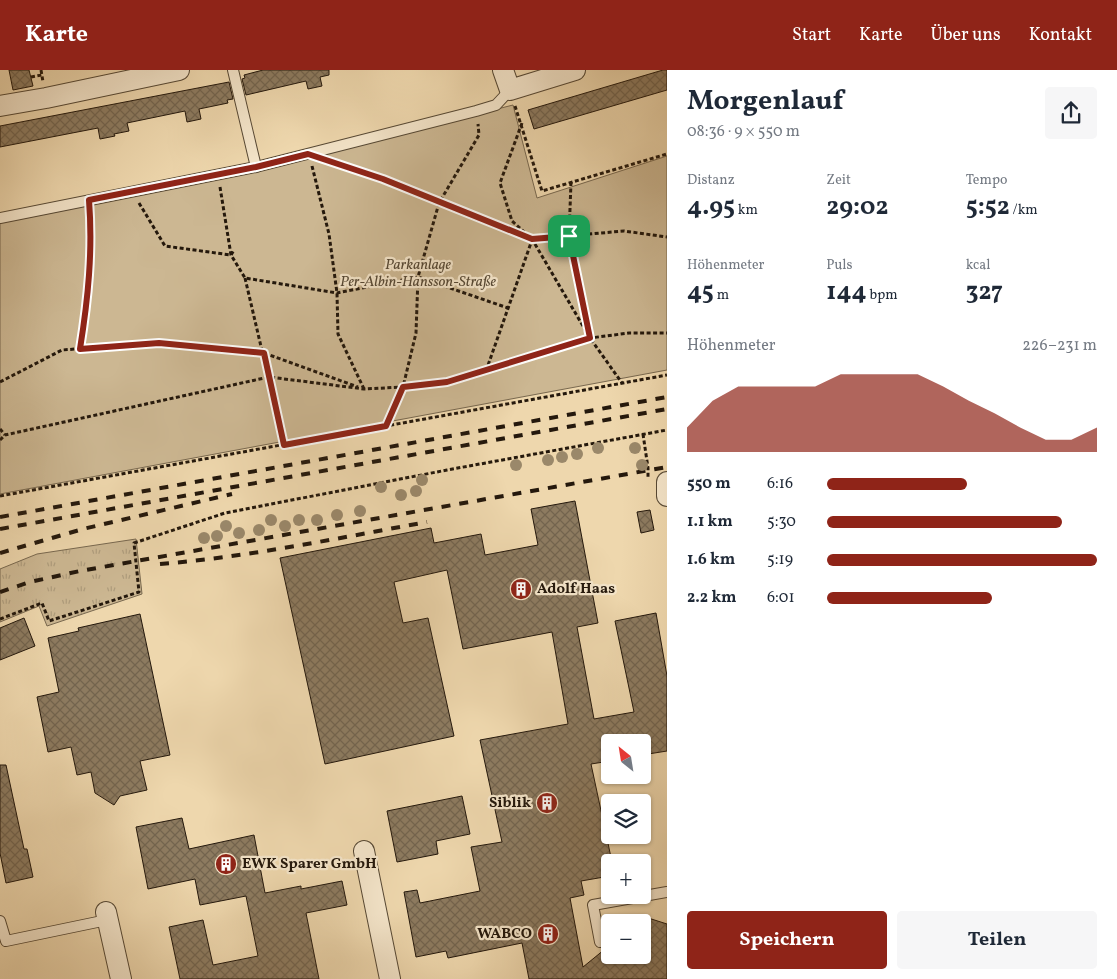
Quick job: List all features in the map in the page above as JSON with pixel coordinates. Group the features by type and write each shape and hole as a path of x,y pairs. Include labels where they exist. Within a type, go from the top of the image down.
{"street":[{"path":"0,106 179,70"},
{"path":"503,70 510,90 575,70"},
{"path":"364,850 390,979"},
{"path":"106,916 121,979"}],"lane":[{"path":"233,70 256,167"},
{"path":"0,218 256,167 308,154 496,105 510,90"},
{"path":"600,942 592,905 667,892"},
{"path":"0,921 6,941 106,916"}],"path":[{"path":"41,70 44,85"},
{"path":"31,77 42,75"},
{"path":"510,90 542,191 667,154"},
{"path":"386,426 403,387 416,333 418,277 439,203 479,134 476,111"},
{"path":"522,123 500,183 512,221 532,239 590,338 622,384"},
{"path":"308,154 383,179 532,239 624,231 667,237"},
{"path":"308,154 329,234 337,293 338,334 364,390"},
{"path":"217,175 231,255 245,278 284,445"},
{"path":"571,182 569,236 590,338"},
{"path":"132,192 165,246 231,255"},
{"path":"80,349 89,289 92,233 89,200"},
{"path":"222,201 227,204"},
{"path":"486,371 532,239"},
{"path":"231,255 234,250"},
{"path":"245,278 337,293 418,277 508,308"},
{"path":"0,440 5,435 269,378 364,390 403,387 447,382 590,338 629,333 667,333"},
{"path":"0,382 62,350 159,343 264,353 364,390"},
{"path":"0,496 667,375"},
{"path":"0,429 5,435"},
{"path":"0,619 42,603 49,621 139,592 134,543 225,513 667,430"},
{"path":"643,434 648,468 648,486 667,489"}],"green space":[{"name":"Parkanlage Per-Albin-Hansson-Straße","path":"513,105 537,198 667,156 667,370 0,494 0,221 250,172"},
{"path":"136,539 142,594 47,626 39,606 0,622 0,569 37,554"}],"building":[{"path":"9,70 29,70 33,86 13,90"},
{"path":"263,70 329,70 329,75 320,77 322,86 308,89 306,81 246,95 242,79 245,78 244,75"},
{"path":"667,70 667,90 534,129 528,110"},
{"path":"229,82 233,99 227,100 228,103 199,109 201,119 187,122 185,111 127,123 129,131 100,139 98,128 0,147 0,126"},
{"path":"575,501 598,623 577,627 594,719 634,712 615,621 656,613 667,676 667,751 651,754 651,734 601,734 601,762 591,764 601,811 601,844 608,844 610,854 601,854 601,878 581,881 584,895 570,898 583,967 601,952 601,964 651,964 651,919 667,924 667,979 529,979 522,943 448,958 446,951 416,957 404,892 417,890 420,903 480,891 471,847 502,842 480,740 568,724 552,632 463,649 447,570 394,582 403,623 428,618 454,736 325,764 280,558 431,528 434,543 481,534 485,555 538,545 531,509"},
{"path":"650,510 654,530 641,533 637,512"},
{"path":"140,614 170,755 140,761 147,790 120,796 114,805 95,793 91,772 77,775 71,747 48,752 37,697 59,692 48,638 79,631 78,628"},
{"path":"24,618 35,646 0,660 0,628"},
{"path":"0,765 6,765 24,849 27,849 33,877 6,883 0,853"},
{"path":"462,796 470,834 436,841 438,854 397,862 387,811"},
{"path":"182,818 189,849 254,835 265,893 301,886 301,889 342,881 347,905 306,913 319,979 180,979 169,927 203,920 213,965 258,956 246,896 200,905 195,879 148,889 136,827"}],"railway":[{"path":"0,517 667,397"},
{"path":"0,529 667,409"},
{"path":"0,592 30,582 80,571 667,467"},
{"path":"0,553 83,529 232,494"},
{"path":"160,564 260,552 427,522"}],"place":[{"name":"Adolf Haas","path":"521,589"},
{"name":"Siblik","path":"547,803"},
{"name":"EWK Sparer GmbH","path":"226,864"},
{"name":"WABCO","path":"548,934"}],"route":[{"path":"308,154 383,179 532,239 569,236 590,338 447,382 403,387 386,426 284,445 264,353 159,343 80,349 88,299 92,233 89,200 256,167 308,154"}]}
